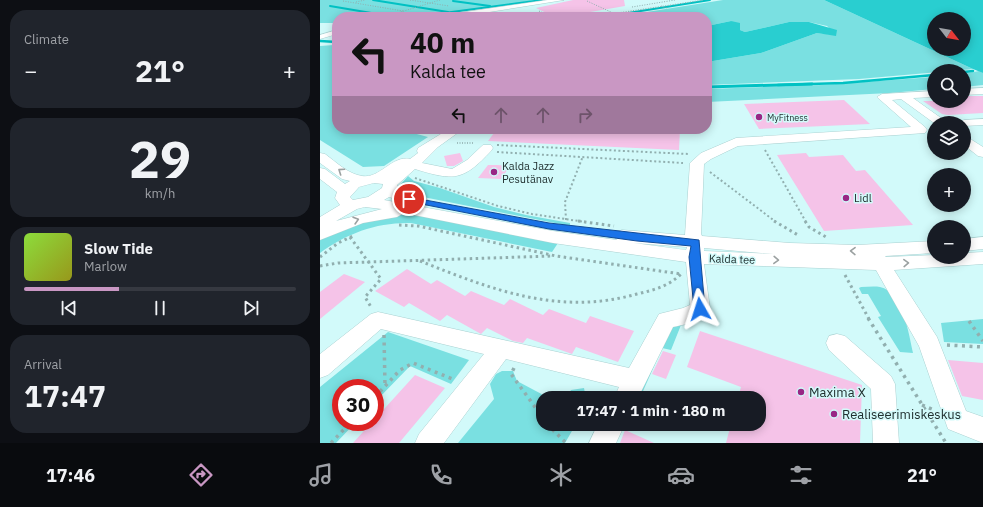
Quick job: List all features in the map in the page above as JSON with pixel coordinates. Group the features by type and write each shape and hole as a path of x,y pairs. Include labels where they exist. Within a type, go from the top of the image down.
{"street":[{"path":"478,12 561,0"},
{"path":"320,37 332,33"},
{"path":"971,92 983,91"},
{"path":"695,159 697,163 706,156 736,142 758,139 921,130 882,97 927,94"},
{"path":"903,96 932,116"},
{"path":"971,123 983,122"},
{"path":"320,213 352,199 380,183 407,166 450,134"},
{"path":"971,143 983,150"},
{"path":"971,144 983,154"},
{"path":"407,166 453,173 469,165 486,147"},
{"name":"Kalda tee","path":"320,157 347,176 380,183 395,194 409,199 549,226 637,238 692,262"},
{"path":"320,368 381,321 511,352 631,389 666,320 687,316 700,309 692,262 695,159"},
{"path":"320,172 352,199 380,198 380,183"},
{"path":"320,224 342,210 352,199"},
{"name":"Kalda tee","path":"352,199 692,262 833,251 877,257 983,258"},
{"path":"320,234 375,214 414,211"},
{"path":"971,244 983,243"},
{"name":"Kalda tee","path":"877,257 927,248"},
{"path":"877,257 906,303 929,344 957,420 983,430"},
{"path":"837,343 883,384 886,443"},
{"path":"428,443 472,387 511,352"},
{"path":"602,443 608,431"}],"path":[{"path":"354,3 365,0"},
{"path":"410,0 455,7"},
{"path":"399,12 440,0"},
{"path":"632,7 675,0"},
{"path":"620,12 704,0"},
{"path":"343,1 403,11"},
{"path":"587,2 611,12"},
{"path":"653,3 667,8"},
{"path":"758,139 809,227 824,235 861,307 946,443"},
{"path":"435,144 686,155 695,159 718,180 766,216 789,231 803,237"},
{"path":"486,147 584,156 681,161 686,165 695,159"},
{"path":"566,220 565,202 584,156"},
{"path":"407,166 419,180 498,206 577,222"},
{"path":"394,224 418,226 556,256"},
{"path":"320,257 338,243 357,234"},
{"path":"350,237 381,279 365,297 381,321 385,387"},
{"path":"320,266 338,263 556,256 692,262"},
{"path":"420,261 497,291 533,298 578,303 622,300 672,284 692,262"},
{"path":"969,321 983,341"},
{"path":"929,344 983,347"},
{"path":"511,352 511,374 536,408"},
{"path":"385,387 400,370 413,363 472,387"},
{"path":"331,443 342,431"},
{"path":"554,431 566,443"}],"shaded area":[{"path":"320,0 535,0 455,12 332,12 332,23 320,23"},
{"path":"723,0 824,0 927,48 927,56 945,56 962,64 927,64 927,73 859,79 712,85 712,61 761,53 817,33 836,35 827,26 809,22 789,22 745,32 740,30 731,21 712,25 712,12 647,12"},
{"path":"824,0 983,0 983,73 971,68 971,64 962,64 945,56 971,56 971,12 927,12 927,48"},
{"path":"731,21 740,23 740,30 745,32 789,22 809,22 837,30 836,36 817,33 761,53 712,61 712,25"},
{"path":"332,45 332,134 417,134 428,137 384,166 363,167 320,140 320,46"},
{"path":"979,71 983,73 983,85 971,86 971,73"},
{"path":"927,78 927,90 890,93 712,102 712,89 822,85"},
{"path":"408,176 414,181 440,188 494,207 526,215 570,223 570,226 413,195 405,192 400,185"},
{"path":"393,215 419,215 558,243 552,252 411,223 399,223 387,224 352,234 320,253 320,239 351,226"},
{"path":"880,287 888,291 894,297 904,315 913,353 900,352 878,317 881,316 868,294 862,294 859,288"},
{"path":"983,319 983,344 944,342 941,323"},
{"path":"674,325 681,325 671,350 662,348 643,391 636,391"},
{"path":"388,332 469,360 451,384 410,366 384,393 384,379 332,379 332,431 347,431 336,443 320,443 320,387"},
{"path":"502,371 513,371 517,381 536,391 536,431 572,431 565,443 458,443 494,399 490,384 496,374"},
{"path":"584,388 585,391 570,391"}],"building":[{"path":"573,0 624,0 625,6 590,12 544,12 536,8"},
{"path":"971,96 983,96 983,113 942,114 933,108 971,108"},
{"path":"844,100 870,124 759,129 744,104"},
{"path":"493,134 680,134 679,150 488,141"},
{"path":"460,153 463,161 454,166 447,166 444,156"},
{"name":"Lidl","path":"806,153 809,157 843,155 856,171 865,170 913,225 824,231 777,155"},
{"name":"Kalda Jazz Pesutänav","path":"488,165 510,166 501,179 478,178"},
{"path":"407,269 431,284 437,280 465,296 471,291 504,305 510,299 543,315 549,309 586,323 590,316 634,331 618,362 576,347 572,354 527,338 523,343 513,341 487,328 481,334 447,315 440,321 409,303 404,307 375,291"},
{"path":"344,274 365,282 320,319 320,292"},
{"name":"Maxima X","path":"700,331 862,385 860,443 726,443 729,431 766,431 766,391 740,391 741,387 687,367"},
{"path":"663,351 676,355 666,379 652,374"},
{"path":"948,360 983,363 983,400 962,396"},
{"path":"415,375 445,388 399,443 353,443 364,431 384,431 384,409"},
{"path":"625,431 627,431 654,443 620,443"}],"waterway":[{"path":"373,0 448,12"},
{"path":"452,12 542,0"},
{"path":"634,12 710,0"},
{"path":"453,1 490,6"},
{"path":"330,6 365,12"},
{"path":"320,41 332,42"},
{"path":"791,85 843,83 927,76"},
{"path":"791,85 812,84"},
{"path":"778,85 791,85"},
{"path":"712,87 791,85"}],"place":[{"name":"MyFitness","path":"759,117"},
{"name":"Kalda Jazz Pesutänav","path":"494,172"},
{"name":"Lidl","path":"846,198"},
{"name":"Maxima X","path":"801,392"},
{"name":"Realiseerimiskeskus","path":"834,414"}],"route":[{"path":"409,199 454,209 549,226 637,238 696,243 694,257 700,309"}]}
